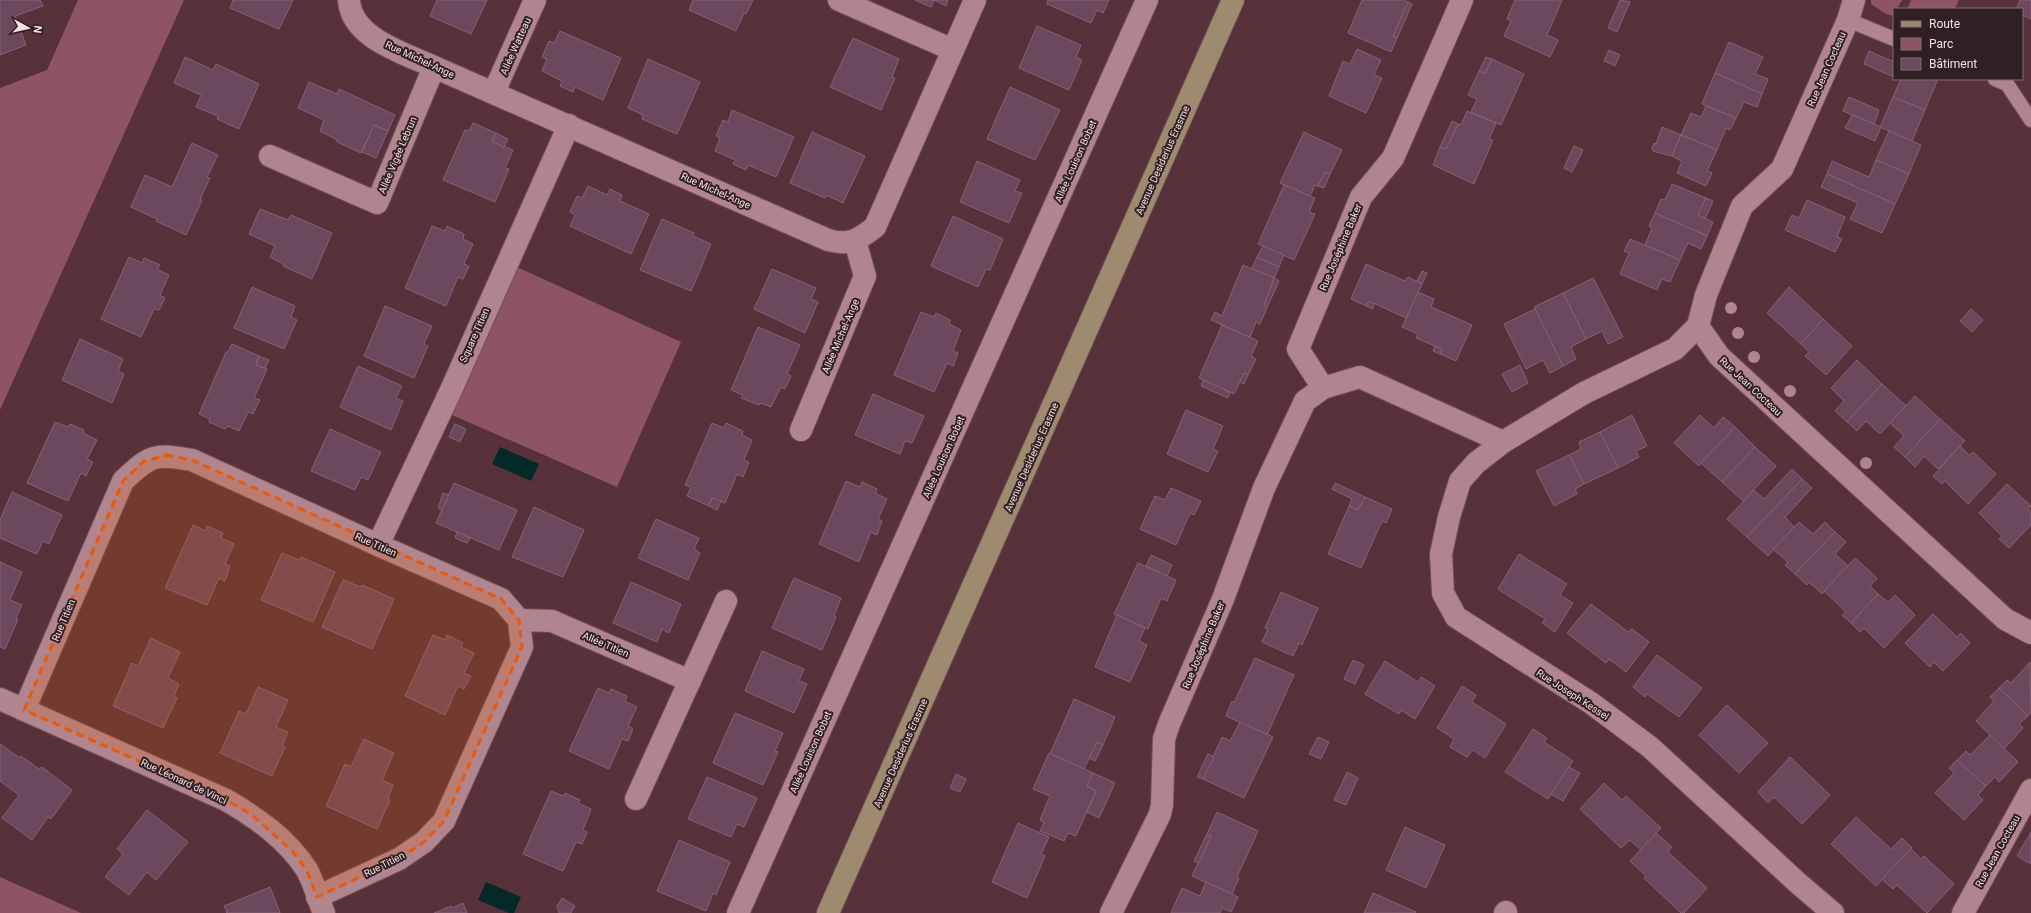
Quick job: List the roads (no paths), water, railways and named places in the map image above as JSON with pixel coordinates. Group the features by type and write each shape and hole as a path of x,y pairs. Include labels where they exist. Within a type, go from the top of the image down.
{"main road":[{"name":"Avenue Desiderius Erasme","path":"828,913 1233,0"}],"street":[{"name":"Rue Michel-Ange","path":"349,0 353,17 359,26 374,38 434,67 494,92 828,240 842,244 855,241"},
{"name":"Allée Watteau","path":"494,92 535,0"},
{"path":"838,0 953,50"},
{"path":"855,241 874,227 975,0"},
{"name":"Allée Louison Bobet","path":"738,913 1147,0"},
{"name":"Rue Joséphine Baker","path":"1323,388 1298,349 1361,197 1393,158 1462,0"},
{"name":"Rue Jean Cocteau","path":"1851,10 1782,169 1742,206 1706,295 1698,326 1719,356 2005,619 2031,633"},
{"name":"Allée Vigée Lebrun","path":"270,156 377,203 434,67"},
{"name":"Square Titien","path":"378,545 452,388 569,125"},
{"name":"Allée Michel-Ange","path":"801,430 866,276 855,241"},
{"path":"1503,442 1584,393 1675,349 1698,326"},
{"name":"Rue Joséphine Baker","path":"1111,913 1160,814 1162,805 1164,739 1223,598 1264,488 1305,401 1323,388 1360,378 1503,442"},
{"name":"Rue Joseph Kessel","path":"1503,442 1476,463 1460,481 1449,517 1441,554 1441,578 1443,593 1456,617 1591,703 1650,747 1798,884 1833,913"},
{"name":"Rue Titien","path":"24,710 123,481 143,462 166,455 192,460 378,545 501,599 519,620 522,647 444,821 424,842 321,905"},
{"path":"636,799 726,601"},
{"name":"Allée Titien","path":"519,620 552,621 690,681"},
{"name":"Rue Léonard de Vinci","path":"0,699 226,800 252,815 275,834 293,852 307,871 321,905"},
{"name":"Rue Jean Cocteau","path":"1963,913 2031,790"}],"lane":[{"path":"1851,10 1893,38"},
{"path":"1997,80 2007,84 2031,120"}],"water":[{"path":"500,447 539,464 531,481 492,464"},
{"path":"486,882 521,897 514,913 509,913 478,900"}]}
